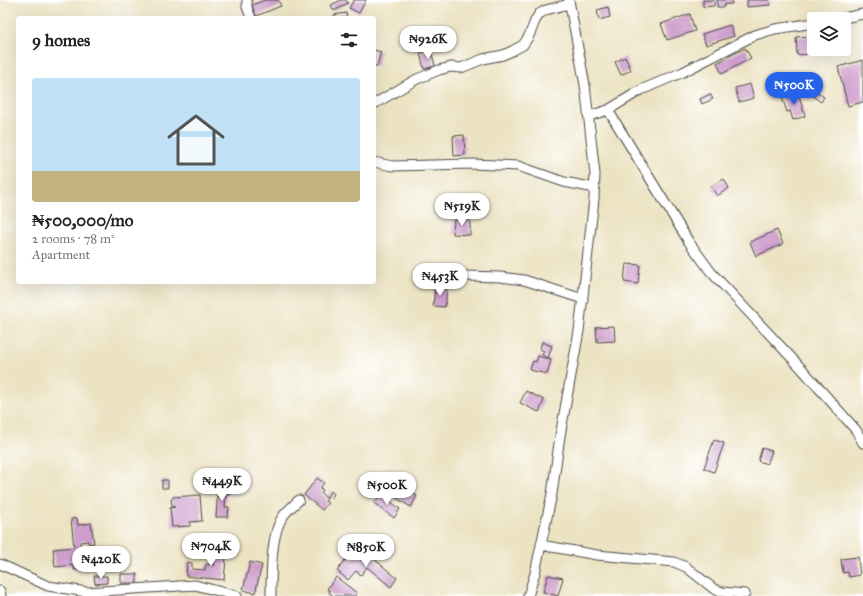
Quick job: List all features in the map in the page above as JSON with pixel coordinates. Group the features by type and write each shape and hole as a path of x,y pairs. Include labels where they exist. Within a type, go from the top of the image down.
{"street":[{"path":"247,0 247,7 251,16"},
{"path":"376,103 417,80 439,70 451,67 460,68 483,59 503,55 512,51 522,45 529,36 539,14 569,2 579,49 589,116 595,188 578,338 560,436 552,494 528,596"},
{"path":"851,17 863,14"},
{"path":"589,116 608,110 641,90 683,72 755,35 775,29 807,24"},
{"path":"608,110 689,242 711,272 859,430 863,443"},
{"path":"376,162 392,166 472,164 518,166 564,182 595,188"},
{"path":"432,275 500,277 524,280 583,299"},
{"path":"271,596 273,553 277,530 281,519 299,500"},
{"path":"541,545 597,555 674,562 686,567 714,589 722,592 745,594"},
{"path":"0,564 48,586 87,592 113,593 195,585 237,596"},
{"path":"0,591 1,596"}],"building":[{"path":"265,0 278,0 281,6 256,16 252,5"},
{"path":"341,0 346,0 348,3 334,11 331,5"},
{"path":"354,0 366,0 359,13 349,8"},
{"path":"703,0 714,0 714,6 703,7"},
{"path":"717,0 732,0 732,4 724,4 724,7 717,7"},
{"path":"747,0 769,0 770,5 747,7"},
{"path":"608,7 610,17 599,20 597,10"},
{"path":"346,13 347,16 334,16"},
{"path":"690,14 695,31 667,40 661,24"},
{"path":"730,25 734,36 706,45 702,34"},
{"path":"807,36 807,54 797,55 796,37"},
{"path":"745,48 751,58 722,74 717,63"},
{"path":"431,50 435,66 424,69 420,53"},
{"path":"376,51 381,52 376,66"},
{"path":"625,57 631,70 621,75 615,62"},
{"path":"863,60 863,102 848,106 838,67"},
{"path":"750,84 754,98 739,102 735,88"},
{"path":"798,92 805,116 793,120 790,111 787,112 782,97"},
{"path":"817,92 824,97 821,102 814,97"},
{"path":"710,94 713,99 702,104 700,99"},
{"path":"464,135 465,155 454,156 453,136"},
{"path":"724,179 729,188 717,196 711,186"},
{"path":"454,220 470,220 470,235 453,234"},
{"path":"777,230 783,244 756,256 750,242"},
{"path":"626,264 640,265 638,284 624,282"},
{"path":"435,287 447,288 445,307 433,306"},
{"path":"614,326 615,341 597,342 596,327"},
{"path":"542,342 552,346 548,358 542,355 544,351 540,349"},
{"path":"538,356 551,360 547,374 530,370 533,361 536,362"},
{"path":"526,391 544,400 539,412 520,403"},
{"path":"714,440 724,443 714,472 704,468"},
{"path":"762,448 772,451 767,464 758,461"},
{"path":"317,478 324,483 320,488 323,490 321,493 326,498 331,491 334,494 330,499 328,497 325,501 328,503 322,510 304,495"},
{"path":"162,480 168,480 168,488 162,488"},
{"path":"218,486 230,487 229,495 226,494 225,507 229,507 228,517 216,517"},
{"path":"403,487 417,496 411,507 396,498"},
{"path":"381,494 400,509 394,518 374,503"},
{"path":"200,495 202,521 190,522 190,526 172,527 170,508 175,507 172,505 171,500 173,497"},
{"path":"77,518 78,525 91,523 94,543 89,544 88,541 80,542 80,546 91,545 93,560 85,561 86,568 74,570 74,565 55,567 53,549 74,547 71,519"},
{"path":"215,547 227,548 224,580 186,576 187,562 192,563 192,569 205,570 206,564 214,565"},
{"path":"362,549 397,578 391,587 367,567 361,575 356,571 348,580 337,571 348,556 353,560"},
{"path":"858,557 860,575 849,577 848,572 843,573 841,559"},
{"path":"250,562 262,565 255,593 243,590"},
{"path":"121,574 137,574 137,583 121,583"},
{"path":"548,575 563,578 558,596 543,592"},
{"path":"94,576 107,576 107,583 95,584"},
{"path":"336,577 357,593 355,596 334,596 329,593 330,591 327,589"}]}
